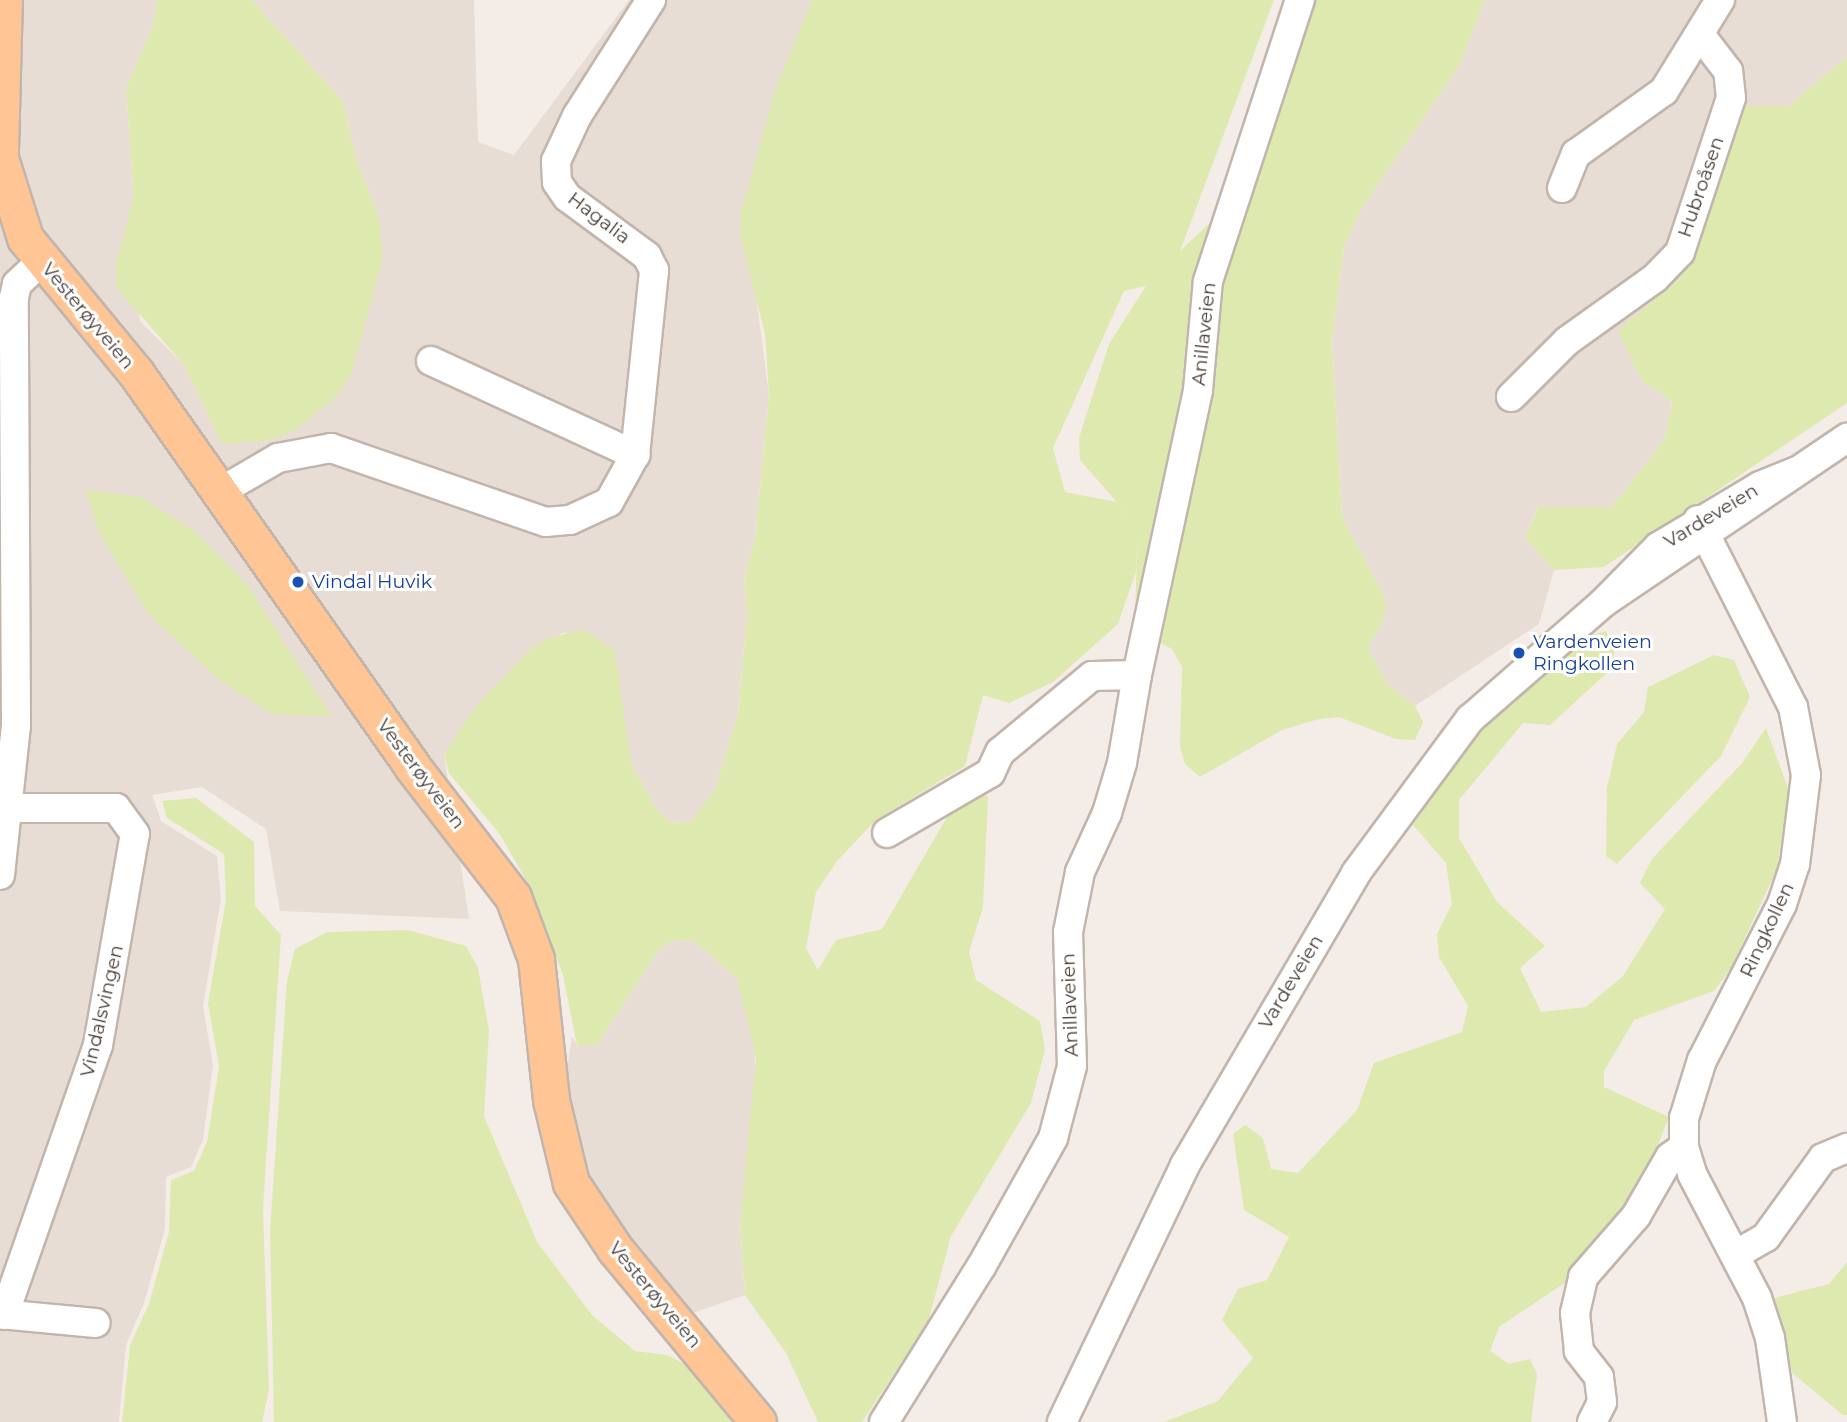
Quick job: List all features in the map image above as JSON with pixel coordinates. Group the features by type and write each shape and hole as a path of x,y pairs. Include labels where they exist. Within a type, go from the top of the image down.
{"main road":[{"path":"0,150 4,0"},
{"name":"Vesterøyveien","path":"0,158 12,209 41,262 115,343 411,765 513,897 536,959 551,1100 571,1183 615,1249 758,1422"}],"street":[{"name":"Hagalia","path":"221,491 278,458 331,448 505,512 546,522 570,520 609,502 635,455 654,270 647,256 628,239 568,197 557,182 556,161 577,116 651,0"},
{"name":"Anillaveien","path":"884,1422 981,1267 1053,1138 1072,1066 1068,932 1080,872 1107,813 1122,763 1137,675 1198,390 1208,282 1300,0"},
{"path":"1562,188 1576,153 1664,91 1720,0"},
{"name":"Hubroåsen","path":"1511,397 1567,341 1655,278 1680,252 1731,98 1728,71 1700,36"},
{"path":"0,875 16,726 14,298 23,276 41,262"},
{"path":"431,361 635,455"},
{"name":"Vardeveien","path":"1062,1422 1185,1165 1356,873 1470,719 1603,603 1658,547 1702,530 1847,439"},
{"name":"Ringkollen","path":"1702,530 1793,707 1806,775 1795,864 1782,904 1702,1060 1684,1118 1684,1147 1706,1204 1735,1255 1770,1338 1782,1422"},
{"path":"887,833 990,773 1000,752 1092,676 1137,675"},
{"name":"Vindalsvingen","path":"9,808 116,808 135,834 98,1045 2,1314 96,1323"},
{"path":"1592,1422 1602,1402 1599,1377 1579,1350 1575,1313 1583,1277 1636,1216 1670,1157 1684,1147"},
{"path":"1735,1255 1766,1237 1823,1158 1847,1148"}],"shaded area":[{"path":"0,0 158,0 153,25 126,89 134,196 129,227 140,321 184,365 218,435 379,217 357,162 343,102 252,0 474,0 478,142 514,155 629,0 812,0 763,136 756,295 769,395 755,540 744,577 747,616 738,714 715,790 692,821 672,823 658,812 631,763 619,709 565,632 530,650 444,754 469,919 280,911 266,829 202,787 152,795 161,821 217,856 221,899 203,1006 213,1065 203,1140 191,1167 166,1177 165,1229 144,1303 126,1345 119,1422 0,1422"},
{"path":"1485,0 1847,0 1847,57 1789,106 1745,106 1680,279 1619,330 1642,381 1672,401 1665,439 1612,507 1537,508 1525,538 1554,570 1539,624 1415,706 1387,684 1368,648 1385,616 1385,598 1342,517 1332,340 1344,246 1360,211 1459,66"},
{"path":"673,940 694,941 737,978 755,1037 755,1098 740,1223 745,1295 687,1315 578,1183 565,1084 572,1036 577,1045 597,1045 658,951"}],"green space":[{"path":"158,0 252,0 343,102 357,162 379,217 383,257 352,372 337,396 296,430 270,440 222,444 184,365 116,287 116,265 134,196 126,89 153,25"},
{"path":"812,0 1274,0 1180,251 1215,218 1285,0 1485,0 1459,66 1360,211 1344,246 1332,340 1342,517 1385,598 1385,616 1368,648 1387,684 1415,706 1423,722 1415,740 1396,739 1339,717 1319,719 1282,730 1200,777 1185,764 1180,746 1182,667 1172,649 1139,632 1135,613 1138,530 1136,572 1118,624 1053,682 1009,703 983,695 965,766 876,820 837,861 816,892 806,948 818,970 836,940 882,929 958,798 976,790 988,797 983,907 969,952 976,980 1040,1021 1045,1050 1031,1103 951,1236 928,1322 862,1422 818,1422 786,1353 745,1295 740,1223 756,1058 737,978 694,941 673,940 658,951 597,1045 577,1045 563,975 529,885 499,833 449,773 444,754 476,706 530,650 547,638 584,630 615,650 631,763 658,812 672,823 691,821 715,790 738,714 747,616 744,577 755,540 769,395 765,334 740,235 741,212 775,91","holes":["1146,286 1109,344 1079,438 1080,460 1117,502 1065,492 1053,448 1124,291"]},
{"path":"1847,57 1847,403 1604,567 1554,570 1525,538 1538,507 1612,507 1665,439 1672,401 1642,381 1618,330 1680,279 1745,106 1789,106"},
{"path":"85,490 140,497 193,530 246,583 332,717 272,714 221,681 149,615 100,534"},
{"path":"1606,631 1615,649 1610,670 1550,725 1523,723 1459,800 1459,838 1497,902 1545,946 1520,968 1541,1012 1586,1007 1623,976 1665,909 1640,883 1652,859 1742,763 1766,728 1790,794 1776,871 1731,968 1714,991 1634,1020 1604,1071 1604,1087 1669,1117 1635,1204 1566,1282 1499,1327 1490,1351 1509,1364 1530,1359 1537,1374 1531,1422 1164,1422 1218,1401 1253,1358 1222,1320 1238,1289 1267,1280 1289,1237 1244,1210 1233,1134 1245,1125 1263,1138 1271,1169 1298,1173 1357,1110 1374,1063 1462,1032 1468,1006 1439,957 1437,934 1452,904 1446,863 1413,825 1470,740 1589,636"},
{"path":"1714,655 1734,660 1750,697 1721,756 1617,864 1606,856 1607,788 1617,744 1644,712 1648,687"},
{"path":"196,798 254,842 255,906 281,935 263,1208 269,1390 262,1422 122,1422 130,1345 149,1304 169,1232 171,1180 194,1171 207,1142 219,1066 208,1003 226,900 224,854 167,818 162,801"},
{"path":"408,930 466,946 478,968 489,1031 484,1116 537,1242 592,1315 635,1351 667,1355 698,1371 732,1422 274,1422 270,1231 287,981 295,949 327,932"},
{"path":"1847,1262 1847,1415 1843,1415 1792,1373 1774,1298 1829,1284"}],"place":[{"name":"Vindal Huvik","path":"298,582"},
{"name":"Vardenveien Ringkollen","path":"1519,653"}]}
